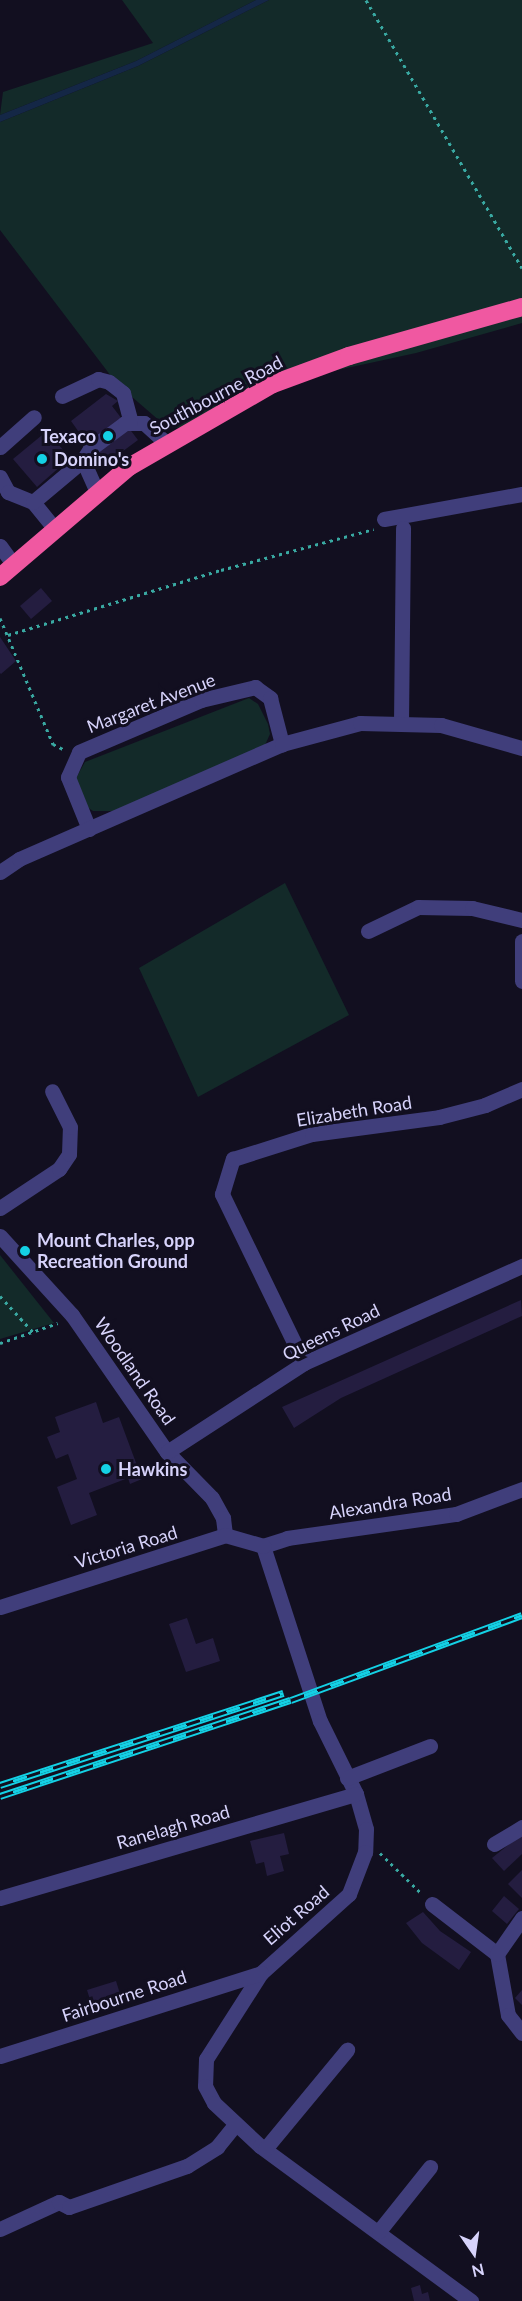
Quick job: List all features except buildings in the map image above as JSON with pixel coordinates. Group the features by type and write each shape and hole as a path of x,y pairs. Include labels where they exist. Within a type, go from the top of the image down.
{"highway":[{"name":"Southbourne Road","path":"0,577 97,492 166,443 273,384 349,356 522,308"}],"street":[{"path":"62,396 98,380 109,382 123,393 130,420"},
{"path":"0,447 34,417"},
{"path":"33,502 83,460 90,449 130,420 144,423 166,443"},
{"path":"83,460 97,492"},
{"path":"0,477 9,492 33,502 54,528"},
{"path":"384,519 522,494"},
{"path":"401,723 400,635 403,528"},
{"path":"0,546 14,565"},
{"name":"Margaret Avenue","path":"88,829 68,777 77,755 201,700 255,687 270,698 282,744"},
{"path":"0,872 19,859 282,744 360,723 441,725 522,748"},
{"path":"368,931 418,907 472,908 522,920"},
{"path":"522,941 522,981"},
{"name":"Elizabeth Road","path":"304,1363 222,1194 233,1159 312,1134 439,1117 485,1105 522,1089"},
{"path":"0,1208 59,1168 69,1154 70,1127 52,1091"},
{"name":"Woodland Road","path":"0,1236 72,1316 166,1452 212,1498 224,1518 225,1535"},
{"name":"Queens Road","path":"166,1452 304,1363 522,1266"},
{"name":"Alexandra Road","path":"263,1546 287,1538 456,1514 522,1489"},
{"path":"225,1535 263,1546"},
{"name":"Victoria Road","path":"0,1607 225,1535"},
{"name":"Eliot Road","path":"263,1546 320,1721 356,1794 366,1829 365,1849 349,1894 261,1973 206,2059 205,2086 214,2103 235,2125 264,2149 379,2231 471,2301"},
{"path":"347,1778 430,1746"},
{"name":"Ranelagh Road","path":"0,1898 356,1794"},
{"path":"494,1844 522,1827"},
{"path":"432,1904 497,1954 508,2015 522,2033"},
{"path":"497,1954 522,1918"},
{"name":"Fairbourne Road","path":"0,2056 261,1973"},
{"path":"264,2149 347,2050"},
{"path":"0,2229 60,2202 69,2207 187,2166 217,2147 235,2125"},
{"path":"379,2231 430,2167"}],"path":[{"path":"366,0 522,268"},
{"path":"8,635 221,570 373,531 384,519"},
{"path":"0,618 53,744 77,755"},
{"path":"0,1296 33,1332"},
{"path":"0,1343 72,1316"},
{"path":"365,1849 389,1859 432,1904"}],"green space":[{"path":"122,0 256,0 136,61 0,115 3,92 153,43"},
{"path":"269,0 522,0 522,323 416,353 273,384 193,427 168,428 117,384 0,230 0,122 138,66"},
{"path":"249,698 258,704 268,724 270,734 265,745 114,811 93,811 87,807 76,778 85,762"},
{"path":"285,883 349,1015 198,1097 139,968"},
{"path":"0,1255 54,1323 0,1339"}],"water":[{"path":"256,0 269,0 138,66 0,122 0,115 136,61"}],"railway":[{"path":"0,1796 291,1700 522,1615"},
{"path":"0,1785 283,1693"}],"place":[{"name":"Texaco","path":"108,436"},
{"name":"Domino's","path":"42,459"},
{"name":"Mount Charles, opp Recreation Ground","path":"25,1251"},
{"name":"Hawkins","path":"106,1469"}]}
